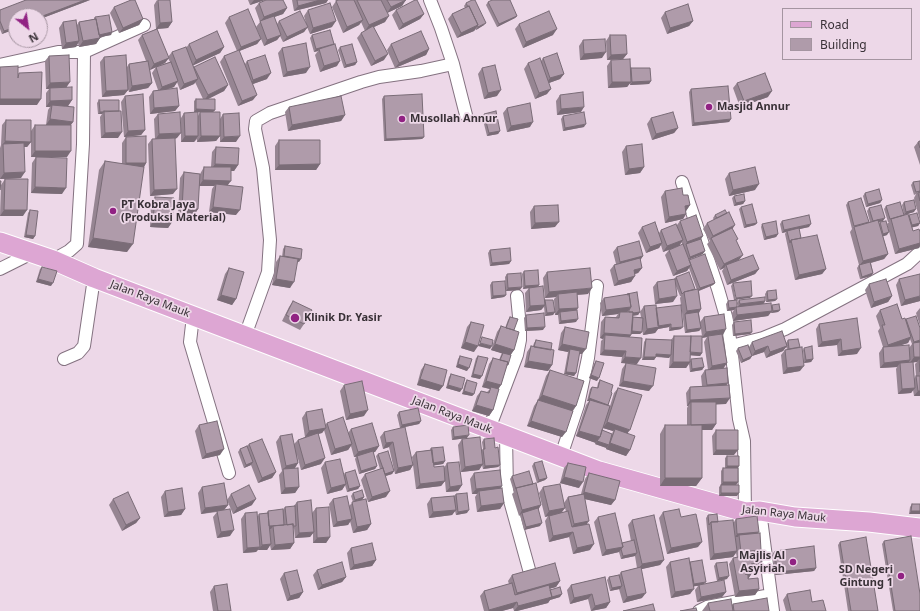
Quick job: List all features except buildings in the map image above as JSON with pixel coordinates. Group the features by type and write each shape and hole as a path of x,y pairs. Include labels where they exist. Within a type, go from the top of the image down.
{"main road":[{"name":"Jalan Raya Mauk","path":"0,242 53,260 94,278 599,471 752,511 795,517 869,522 920,528"}],"street":[{"path":"430,0 453,64 466,115"},
{"path":"0,65 58,52 84,52 144,25"},
{"path":"53,260 74,248 77,244 83,144 84,52"},
{"path":"245,336 268,272 270,240 263,168 255,129 256,121 270,113 361,82 379,77 421,71 453,64"},
{"path":"682,182 727,320 738,419 744,441 752,511 771,595 773,611"},
{"path":"731,346 763,338 785,329 907,264 920,252"},
{"path":"0,269 32,253"},
{"path":"64,359 78,353 84,346 94,278"},
{"path":"562,456 578,405 588,358 598,286"},
{"path":"517,296 520,340 498,432 507,490 530,573"},
{"path":"193,316 190,342 228,473"},
{"path":"699,611 707,607 771,595"}],"place":[{"name":"Masjid Annur","path":"709,107"},
{"name":"Musollah Annur","path":"402,119"},
{"name":"PT Kobra Jaya (Produksi Material)","path":"113,211"},
{"name":"Klinik Dr. Yasir","path":"295,318"},
{"name":"Majlis Al Asyiriah","path":"793,562"},
{"name":"SD Negeri Gintung 1","path":"901,576"}]}
